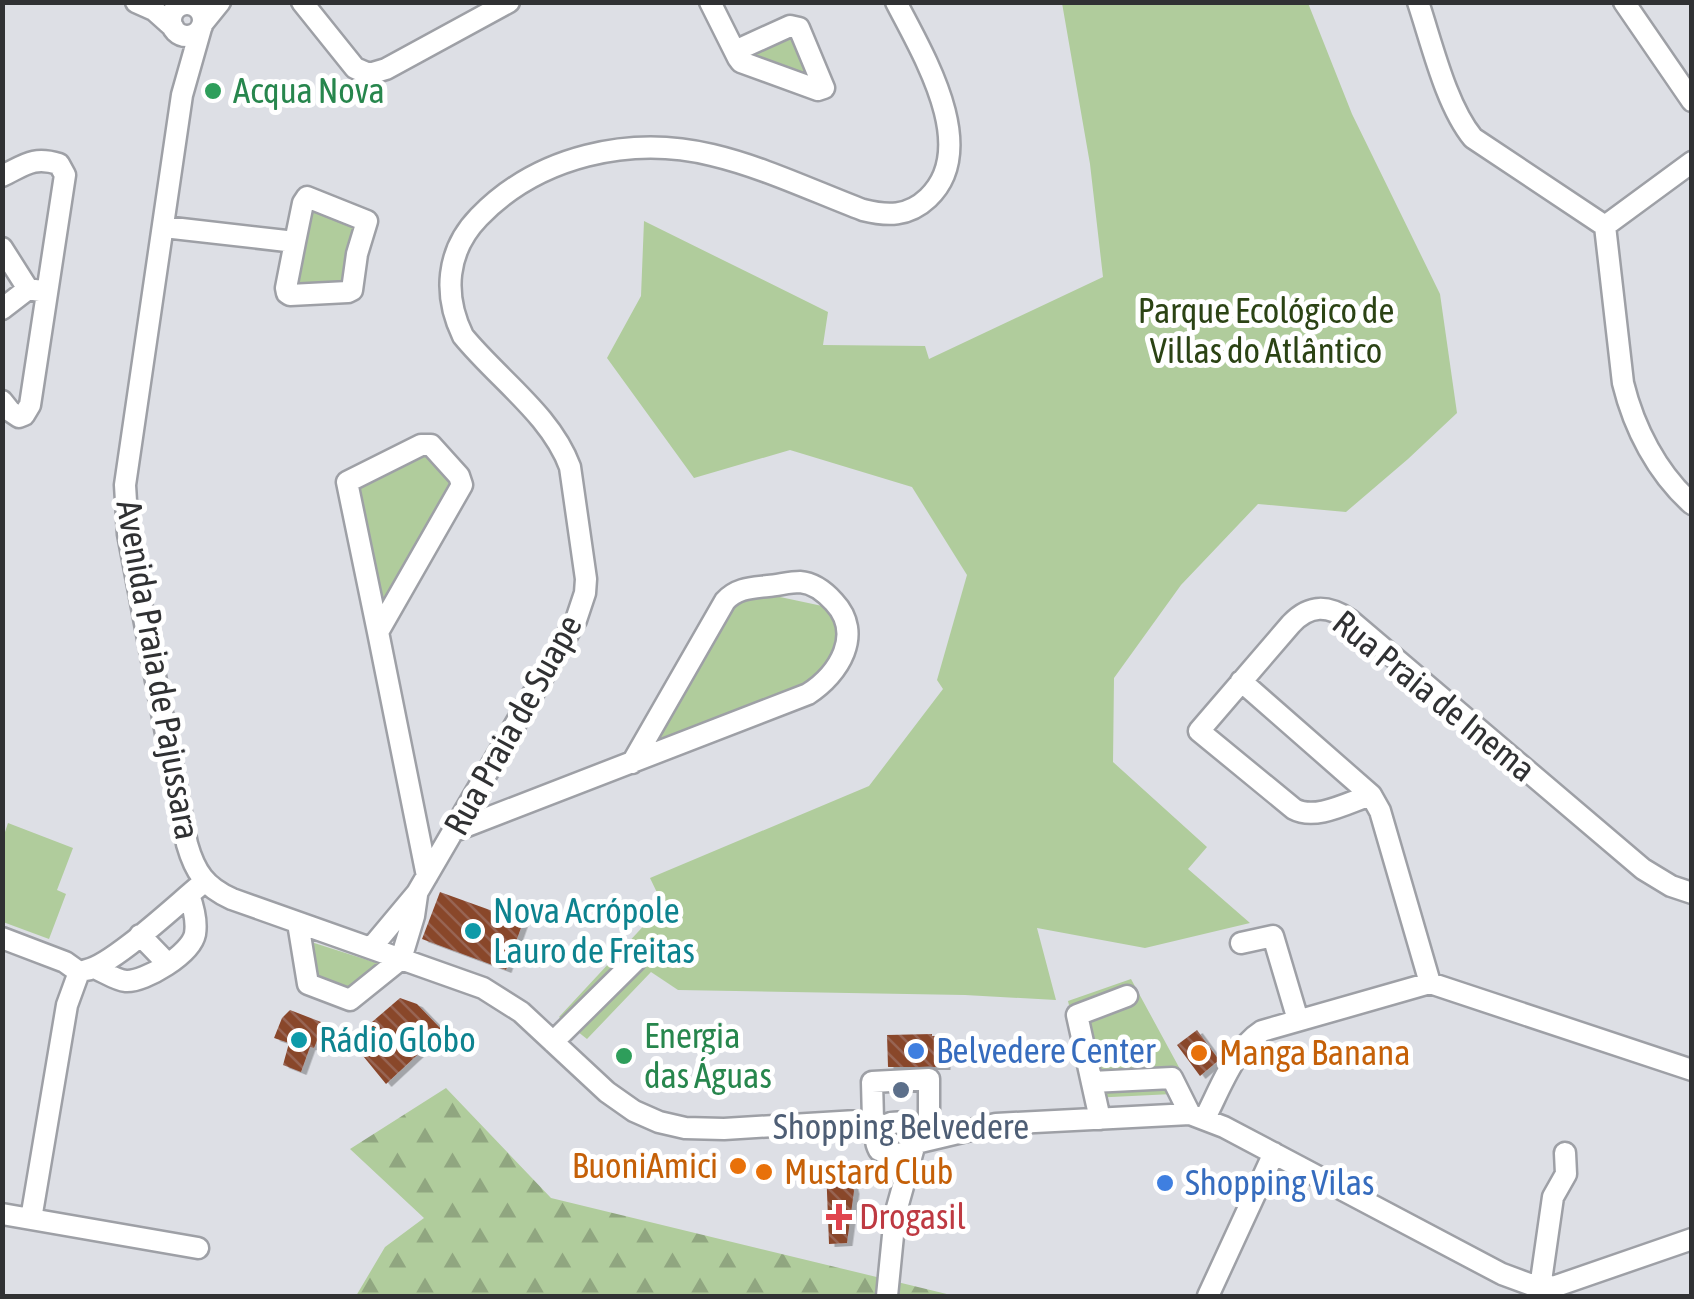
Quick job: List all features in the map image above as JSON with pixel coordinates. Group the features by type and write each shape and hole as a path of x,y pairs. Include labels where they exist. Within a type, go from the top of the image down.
{"street":[{"path":"136,2 154,10 178,33 188,36 198,32 220,2"},
{"path":"302,2 355,68 369,74 386,69 509,2"},
{"path":"710,2 734,51"},
{"name":"Rua Praia de Suape","path":"371,948 422,885 576,620 585,593 565,452 532,410 476,352 454,317 451,268 459,245 493,203 522,182 555,166 616,150 683,150 712,155 862,210 897,215 913,210 939,186 948,166 950,146 928,64 896,2"},
{"path":"1418,2 1461,124 1473,138 1605,226"},
{"path":"1624,2 1692,102"},
{"path":"174,28 175,10 185,3 200,10 202,25"},
{"name":"Avenida Praia de Pajussara","path":"182,96 202,25"},
{"name":"Avenida Praia de Pajussara","path":"174,28 182,58 182,96 125,484 128,534 196,888 492,993 521,1012 606,1092 659,1122 685,1128 724,1129 896,1122 918,1135"},
{"path":"2,176 36,160 59,164 65,175 38,290 30,404 20,417 6,406"},
{"path":"1605,226 1692,162"},
{"path":"307,197 366,221 353,286 348,292 287,294 294,242 307,197"},
{"path":"1605,226 1622,383 1628,403 1660,470 1692,504"},
{"path":"164,227 294,242"},
{"path":"2,248 38,290"},
{"path":"2,309 38,290"},
{"path":"378,632 462,486 460,476 430,445 420,445 347,482 378,632 422,885"},
{"path":"454,830 632,764 808,694 846,650 848,627 840,607 818,588 800,582 743,589 732,594 632,764"},
{"name":"Rua Praia de Inema","path":"1371,795 1303,814 1198,731 1309,609 1319,607 1340,613 1643,869 1692,893"},
{"path":"1241,681 1371,795 1380,811 1430,983"},
{"name":"Rua Praia de Suape","path":"401,958 422,885"},
{"path":"30,1219 68,1005 88,970 140,935 196,888"},
{"path":"2,938 121,980 138,979 182,953 195,933 196,888"},
{"path":"298,923 308,984 344,999 355,997 401,958"},
{"path":"140,935 168,964"},
{"path":"1242,942 1274,936 1298,1020"},
{"path":"553,1042 636,960"},
{"path":"1198,1116 1250,1038 1262,1030 1430,983 1692,1070"},
{"path":"1100,1118 1077,1015 1128,996"},
{"path":"1092,1082 1172,1078 1198,1116"},
{"path":"887,1296 896,1214 930,1079 872,1082 878,1123 876,1138 893,1178 896,1214"},
{"path":"881,1151 900,1154 918,1135 960,1117 996,1124 1198,1116 1538,1292 1692,1240"},
{"name":"Avenida Praia de Pajussara","path":"800,1125 858,1136 881,1151"},
{"path":"1208,1296 1274,1153"},
{"path":"1538,1292 1553,1196 1566,1174 1565,1153"},
{"path":"2,1214 198,1248"}],"green space":[{"name":"Parque Ecológico de Villas do Atlântico","path":"1062,3 1308,3 1352,114 1440,294 1457,413 1346,512 1258,504 1181,585 1114,678 1113,762 1207,847 1188,869 1250,923 1145,948 1037,928 1056,1000 678,990 651,972 587,1039 559,1017 663,905 650,878 869,786 943,689 937,680 967,575 912,487 790,450 694,478 607,358 641,296 644,221 828,312 823,345 925,346 929,359 1103,277 1090,164"},
{"path":"794,34 817,85 745,58"},
{"path":"306,208 359,227 345,286 292,288"},
{"path":"426,456 454,483 380,613 356,486"},
{"path":"766,594 827,607 842,624 843,645 803,690 644,754 733,603"},
{"path":"8,823 73,848 57,890 66,894 49,939 3,922 3,838"},
{"path":"308,941 380,964 347,992 316,982"},
{"path":"1131,979 1193,1093 1091,1098 1068,1001"},
{"path":"446,1088 551,1198 955,1296 356,1296 385,1247 424,1218 350,1149"}],"building":[{"name":"Nova Acrópole Lauro de Freitas","path":"440,892 523,922 506,970 422,939"},
{"path":"400,998 417,1004 443,1031 386,1084 359,1051 358,1034"},
{"name":"Rádio Globo","path":"290,1010 321,1022 314,1048 310,1047 301,1072 283,1065 289,1043 274,1038"},
{"name":"Manga Banana","path":"1197,1030 1219,1060 1200,1076 1177,1045"},
{"name":"Belvedere Center","path":"887,1035 945,1036 945,1067 888,1067"},
{"name":"Drogasil","path":"826,1167 839,1169 852,1183 847,1243 829,1244"}],"place":[{"name":"Acqua Nova","path":"213,91"},
{"name":"Nova Acrópole Lauro de Freitas","path":"473,931"},
{"name":"Rádio Globo","path":"299,1040"},
{"name":"Belvedere Center","path":"916,1051"},
{"name":"Manga Banana","path":"1199,1053"},
{"name":"Energia das Águas","path":"624,1056"},
{"name":"Shopping Belvedere","path":"901,1090"},
{"name":"BuoniAmici","path":"738,1166"},
{"name":"Mustard Club","path":"764,1172"},
{"name":"Shopping Vilas","path":"1165,1183"},
{"name":"Drogasil","path":"839,1217"}]}
